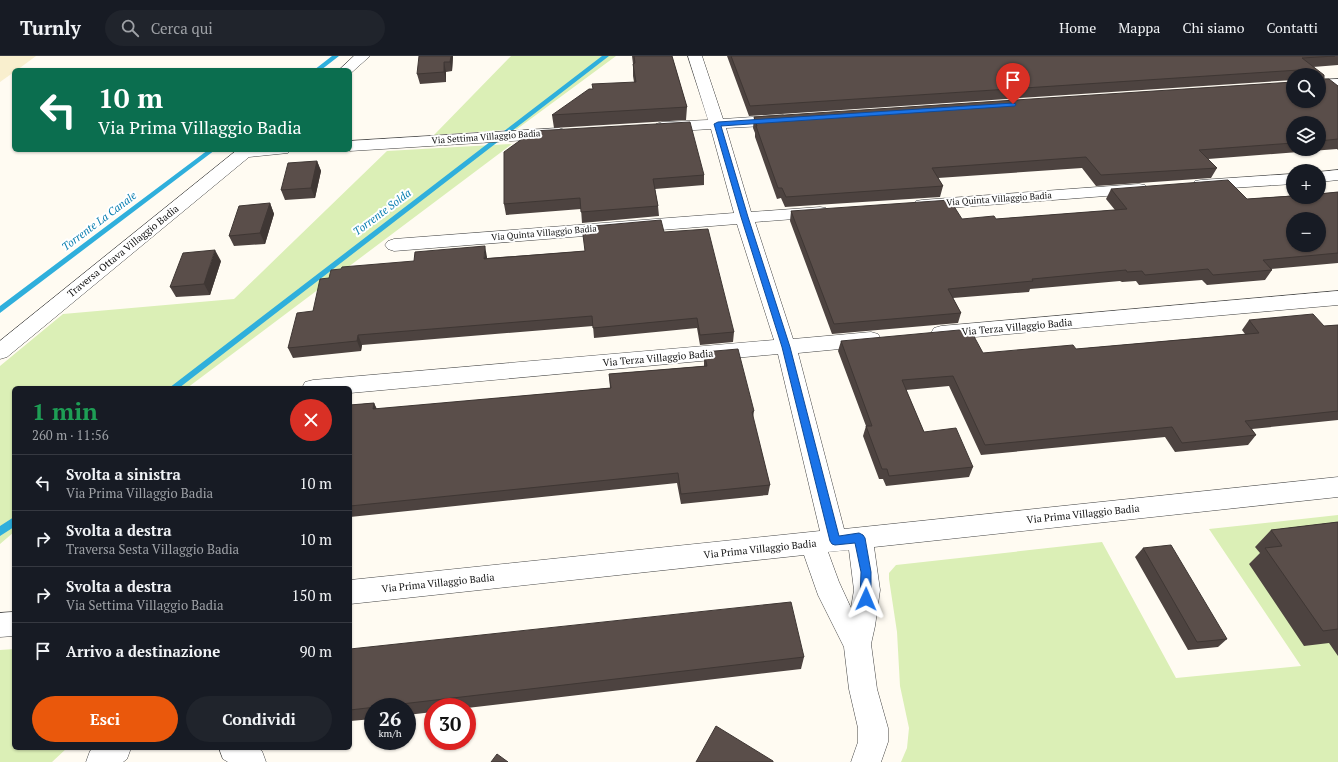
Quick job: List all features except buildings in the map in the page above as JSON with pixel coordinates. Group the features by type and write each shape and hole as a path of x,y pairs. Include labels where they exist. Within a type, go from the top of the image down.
{"street":[{"path":"348,68 363,56"},
{"path":"695,56 718,124 744,217 786,347 836,540 864,560 866,590 862,626 857,644"},
{"path":"1326,84 1338,83"},
{"path":"647,128 796,119"},
{"name":"Via Settima Villaggio Badia","path":"352,146 576,132"},
{"name":"Traversa Ottava Villaggio Badia","path":"0,352 244,152"},
{"path":"1326,176 1338,175"},
{"path":"1182,186 1286,179"},
{"name":"Via Quinta Villaggio Badia","path":"903,206 1158,188"},
{"name":"Via Quinta Villaggio Badia","path":"394,245 840,210"},
{"name":"Via Terza Villaggio Badia","path":"920,335 1338,298"},
{"name":"Via Terza Villaggio Badia","path":"336,386 888,338"},
{"name":"Via Prima Villaggio Badia","path":"352,592 1338,487"},
{"path":"836,540 821,571 837,609 857,644 863,689 873,728 872,742 866,762"},
{"path":"0,625 12,624"},
{"path":"101,762 114,750"},
{"path":"236,750 251,762"}],"shaded area":[{"path":"0,56 36,56 20,68 12,68 12,73 0,82"}],"green space":[{"path":"511,56 616,56 517,129 434,135"},
{"path":"512,144 190,386 12,386 12,534 0,544 0,366 63,314 234,299 387,151"},
{"path":"1338,515 1338,762 901,762 907,748 909,728 900,686 897,632 889,579 889,573 896,565 1102,542 1176,678 1301,666 1209,529"},
{"path":"12,649 12,750 65,750 52,762 0,762 0,650"}],"waterway":[{"name":"Torrente La Canale","path":"320,68 336,56"},
{"name":"Torrente Solda","path":"176,386 606,56"},
{"name":"Torrente La Canale","path":"0,310 209,152"},
{"name":"Torrente Solda","path":"0,532 12,523"}],"route":[{"path":"866,599 866,572 863,550 859,538 835,541 786,347 744,217 718,124 1013,104"}]}
